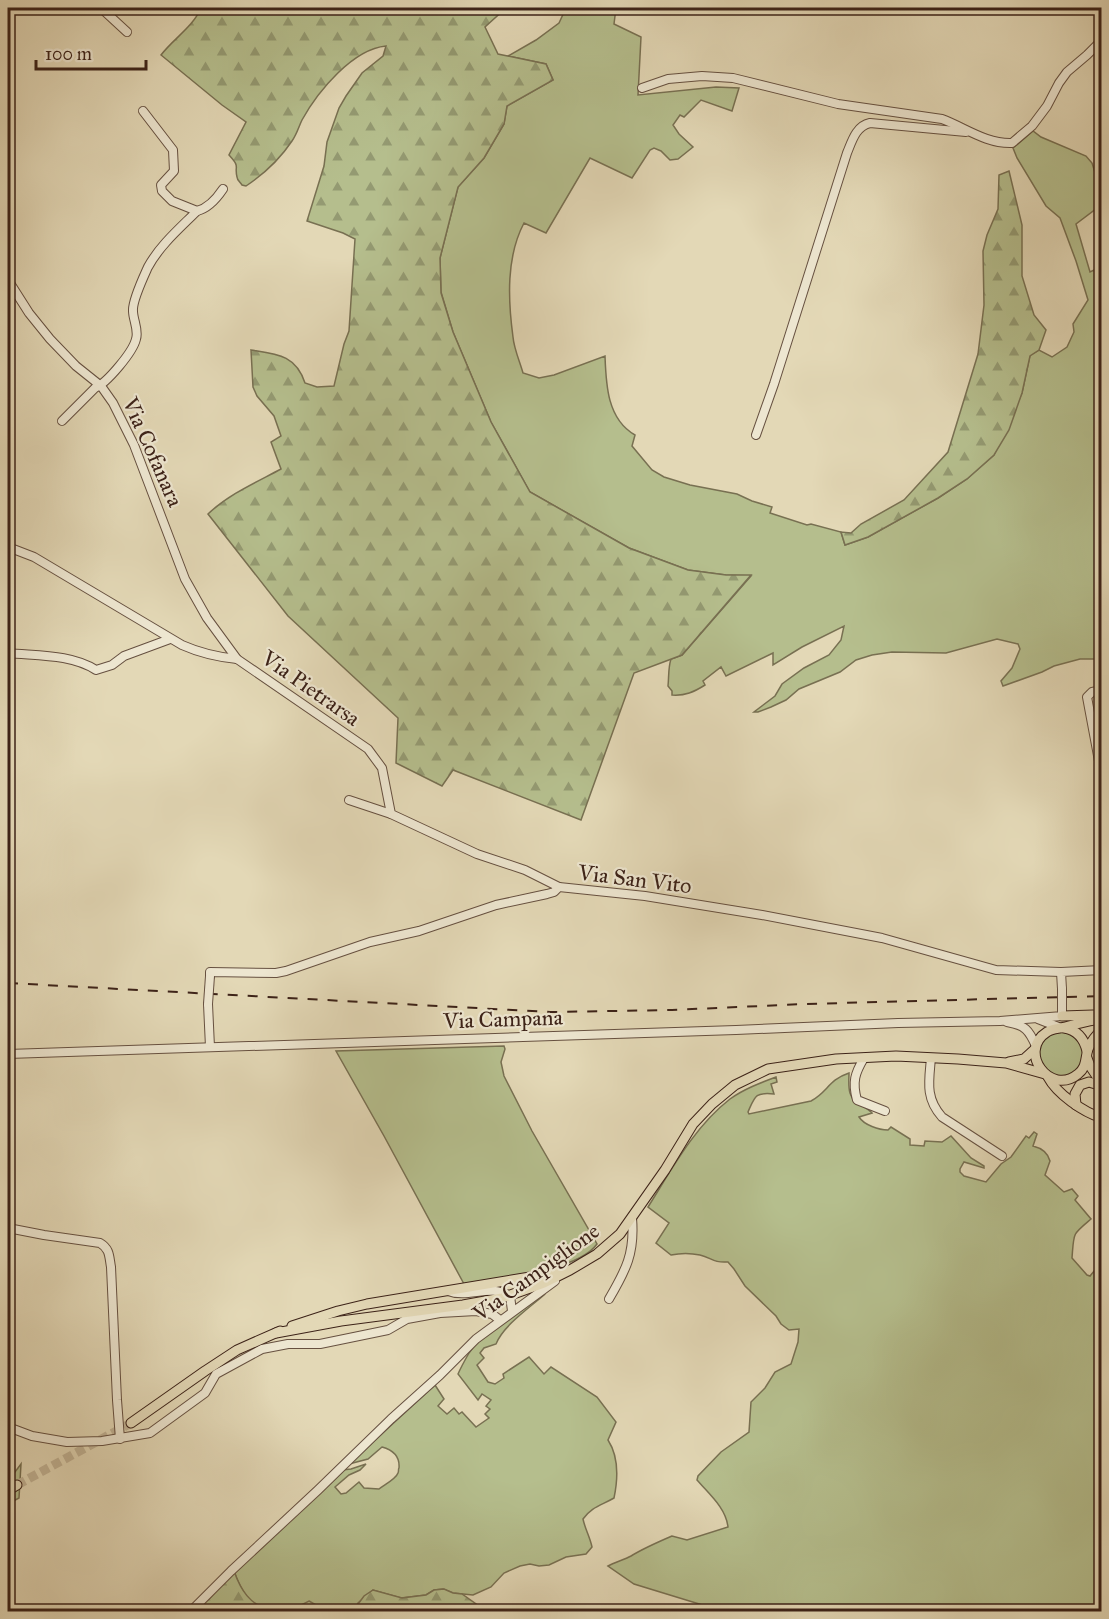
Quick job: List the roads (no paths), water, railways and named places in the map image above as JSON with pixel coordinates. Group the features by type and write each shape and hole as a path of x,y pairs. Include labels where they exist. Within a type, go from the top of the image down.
{"main road":[{"path":"1062,1016 1101,1017"},
{"path":"1101,1017 1048,1031 1036,1047 1036,1060 1055,1087 1076,1105 1101,1118"},
{"path":"1062,1028 1075,1031 1080,1035 1093,1071 1101,1085"},
{"path":"1046,1076 1060,1080 1073,1078 1083,1069 1094,1038 1101,1030"},
{"name":"Via Campiglione","path":"1005,1063 1024,1059 1036,1047"},
{"name":"Via Campiglione","path":"570,1270 597,1254 621,1234 693,1124 712,1104 735,1085 768,1069 836,1059 896,1056 1005,1063 1046,1076"},
{"path":"1076,1105 1075,1094 1080,1085 1089,1082 1101,1085"},
{"path":"131,1423 237,1350 290,1326 367,1304 570,1270"},
{"path":"276,1333 340,1321 463,1305 510,1296 570,1270"},
{"path":"8,1490 17,1485"}],"street":[{"path":"101,8 127,32"},
{"path":"756,435 847,153 856,133 870,123 967,132 1012,143 1032,126 1067,72 1101,40"},
{"path":"642,88 668,80 691,77 733,78 838,104 942,119 952,122 967,132"},
{"path":"143,111 173,150 174,171 162,185 162,191 172,201 197,211"},
{"path":"62,421 95,388 101,386 136,341 134,303 148,268 161,248 197,211 210,204 223,189"},
{"name":"Via Cofanara","path":"8,280 50,339 76,366 101,386 113,403 127,428 185,579 207,618 237,659"},
{"name":"Via Pietrarsa","path":"8,547 34,557 170,639 197,652 237,659 368,749 382,768 391,814"},
{"path":"8,653 64,658 86,663 96,670 112,665 124,656 170,639"},
{"path":"1101,690 1092,692 1087,698 1101,777"},
{"path":"349,800 391,814 477,854 525,870 559,887"},
{"name":"Via San Vito","path":"210,1047 208,1004 210,974 276,974 370,942 419,931 496,905 554,892 559,887 645,896 762,915 882,938 996,970 1061,972 1101,970"},
{"path":"1061,972 1062,1016"},
{"name":"Via Campana","path":"8,1054 1000,1021 1062,1016"},
{"path":"1034,1017 1062,1028"},
{"name":"Via Campana","path":"1000,1021 1018,1024 1027,1029 1036,1047"},
{"path":"864,1058 856,1073 857,1100 885,1111"},
{"path":"931,1058 930,1088 932,1102 937,1111 942,1117 1002,1156"},
{"path":"609,1299 630,1257 633,1244 632,1218"},
{"path":"8,1228 100,1243 108,1250 111,1267 120,1439"},
{"name":"Via Campiglione","path":"190,1611 476,1339 570,1270"},
{"path":"447,1290 460,1294 492,1290 503,1292 510,1296 512,1311"},
{"path":"8,1427 32,1436 67,1442 120,1439 150,1433 205,1393 216,1374 262,1349 288,1344 320,1344 341,1340 388,1330 407,1319 440,1313 476,1311 492,1314 500,1320"}],"tunnel":[{"path":"17,1485 131,1423"}],"railway":[{"path":"8,983 550,1012 1102,996"}]}
